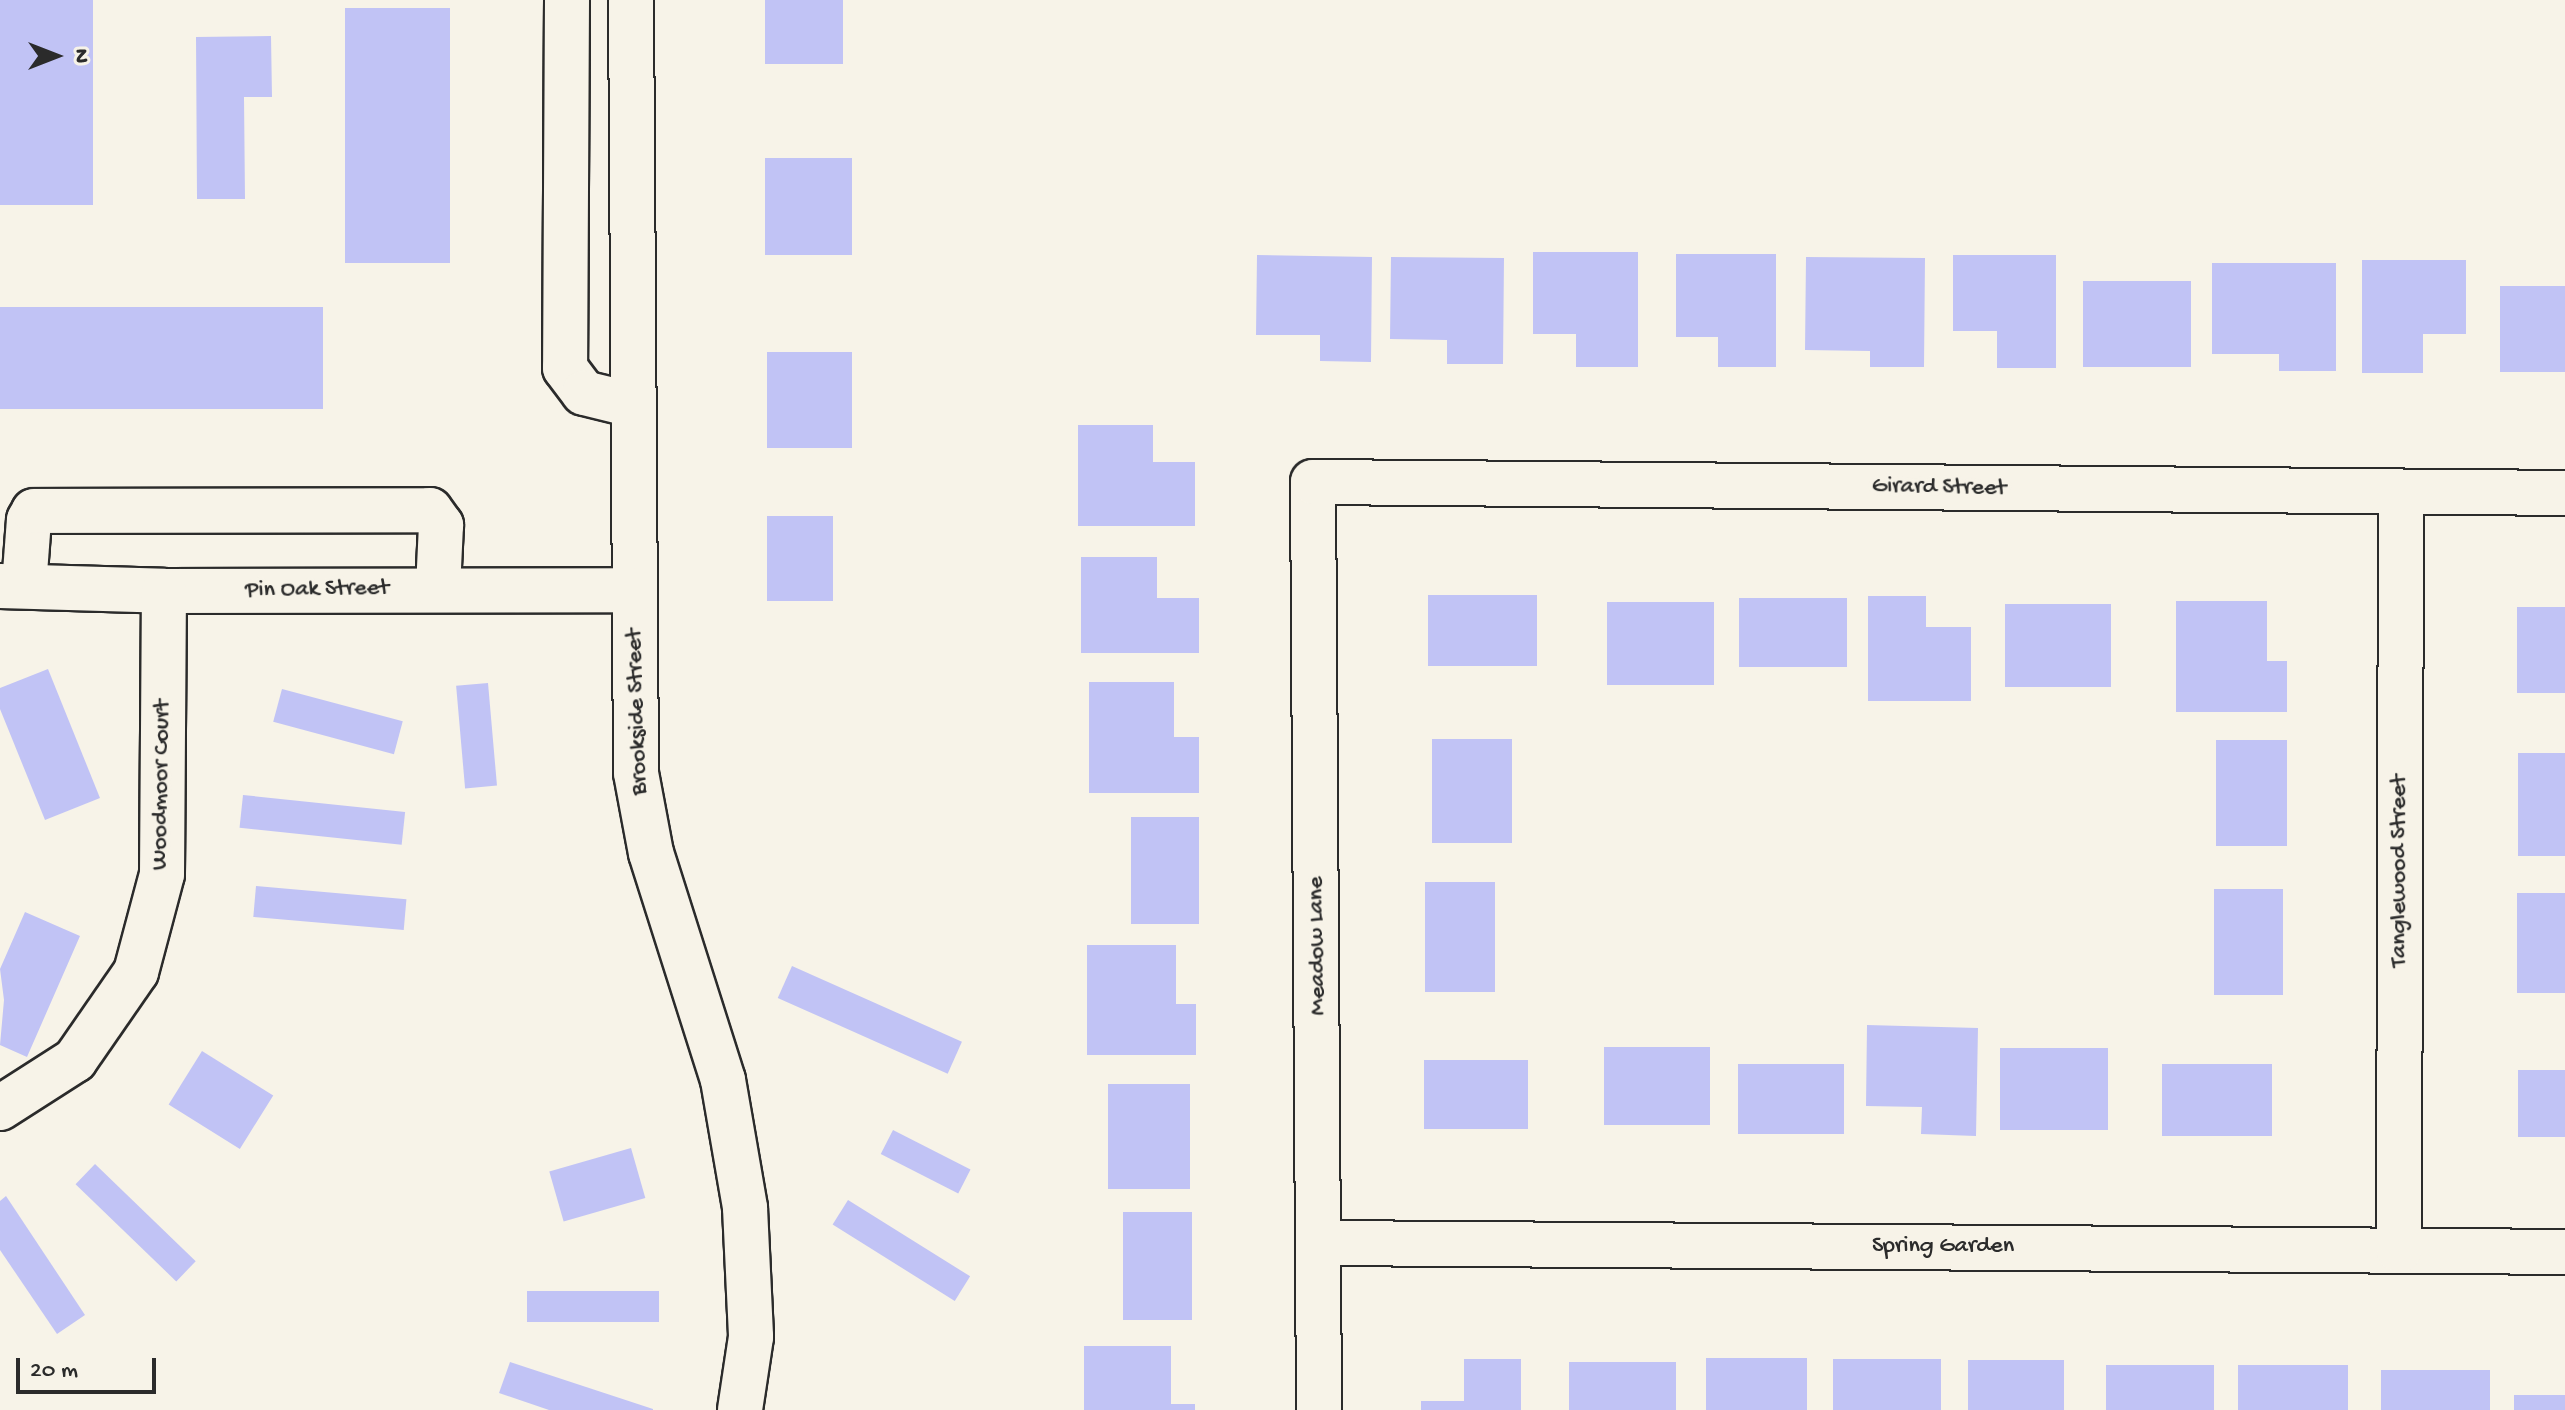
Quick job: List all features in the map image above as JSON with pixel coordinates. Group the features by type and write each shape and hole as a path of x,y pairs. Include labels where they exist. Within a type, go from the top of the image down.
{"street":[{"path":"567,0 565,368 584,393 633,405"},
{"name":"Brookside Street","path":"631,0 638,787 651,853 723,1080 745,1208 751,1337 740,1410"},
{"name":"Girard Street","path":"1313,482 2565,493"},
{"name":"Meadow Lane","path":"1313,482 1321,1243 1319,1410"},
{"name":"Tanglewood Street","path":"2399,1250 2401,493"},
{"path":"12,586 34,511 430,510 441,525 438,589"},
{"name":"Pin Oak Street","path":"12,586 164,591 634,590"},
{"name":"Woodmoor Court","path":"0,1108 75,1060 136,972 162,874 164,591"},
{"name":"Spring Garden","path":"1321,1243 2565,1252"}],"building":[{"path":"0,0 93,0 93,205 0,205"},
{"path":"765,0 843,0 843,64 765,64"},
{"path":"345,8 450,8 450,263 345,263"},
{"path":"271,36 272,97 244,97 245,199 197,199 196,37"},
{"path":"765,158 852,158 852,255 765,255"},
{"path":"1533,252 1638,252 1638,367 1576,367 1576,334 1533,334"},
{"path":"1676,254 1776,254 1776,367 1718,367 1718,337 1676,337"},
{"path":"1257,255 1372,257 1371,362 1320,361 1320,335 1256,335"},
{"path":"1953,255 2056,255 2056,368 1997,368 1997,331 1953,331"},
{"path":"1391,257 1504,258 1503,364 1447,364 1447,340 1390,339"},
{"path":"1806,257 1925,258 1924,367 1870,367 1870,351 1805,350"},
{"path":"2362,260 2466,260 2466,334 2423,334 2423,373 2362,373"},
{"path":"2212,263 2336,263 2336,371 2279,371 2279,354 2212,354"},
{"path":"2083,281 2191,281 2191,367 2083,367"},
{"path":"2500,286 2565,286 2565,372 2500,372"},
{"path":"0,307 323,307 323,409 0,409"},
{"path":"767,352 852,352 852,448 767,448"},
{"path":"1078,425 1153,425 1153,462 1195,462 1195,526 1078,526"},
{"path":"767,516 833,516 833,601 767,601"},
{"path":"1081,557 1157,557 1157,598 1199,598 1199,653 1081,653"},
{"path":"1428,595 1537,595 1537,666 1428,666"},
{"path":"1868,596 1926,596 1926,627 1971,627 1971,701 1868,701"},
{"path":"1739,598 1847,598 1847,667 1739,667"},
{"path":"2176,601 2267,601 2267,661 2287,661 2287,712 2176,712"},
{"path":"1607,602 1714,602 1714,685 1607,685"},
{"path":"2005,604 2111,604 2111,687 2005,687"},
{"path":"2517,607 2565,607 2565,693 2517,693"},
{"path":"48,669 100,798 45,820 0,709 0,688"},
{"path":"1089,682 1174,682 1174,737 1199,737 1199,793 1089,793"},
{"path":"488,683 497,786 465,788 456,686"},
{"path":"282,689 403,721 394,754 273,722"},
{"path":"1432,739 1512,739 1512,843 1432,843"},
{"path":"2216,740 2287,740 2287,846 2216,846"},
{"path":"2518,753 2565,753 2565,856 2518,856"},
{"path":"243,795 405,812 402,845 240,828"},
{"path":"1131,817 1199,817 1199,924 1131,924"},
{"path":"1425,882 1495,882 1495,992 1425,992"},
{"path":"256,886 406,899 404,930 253,917"},
{"path":"2214,889 2283,889 2283,995 2214,995"},
{"path":"2517,893 2565,893 2565,993 2517,993"},
{"path":"25,912 80,936 27,1057 0,1045 4,1000 0,969"},
{"path":"1087,945 1176,945 1176,1004 1196,1004 1196,1055 1087,1055"},
{"path":"792,966 962,1042 948,1074 778,998"},
{"path":"1867,1025 1978,1028 1976,1136 1921,1134 1922,1107 1866,1106"},
{"path":"1604,1047 1710,1047 1710,1125 1604,1125"},
{"path":"2000,1048 2108,1048 2108,1130 2000,1130"},
{"path":"202,1051 273,1096 240,1149 169,1104"},
{"path":"1424,1060 1528,1060 1528,1129 1424,1129"},
{"path":"1738,1064 1844,1064 1844,1134 1738,1134"},
{"path":"2162,1064 2272,1064 2272,1136 2162,1136"},
{"path":"2518,1070 2565,1070 2565,1137 2518,1137"},
{"path":"1108,1084 1190,1084 1190,1189 1108,1189"},
{"path":"893,1130 971,1169 958,1194 881,1154"},
{"path":"631,1148 645,1198 564,1221 549,1171"},
{"path":"95,1164 196,1261 176,1281 76,1184"},
{"path":"6,1196 85,1315 57,1334 0,1250 0,1201"},
{"path":"848,1200 970,1276 955,1301 833,1225"},
{"path":"1123,1212 1192,1212 1192,1320 1123,1320"},
{"path":"527,1291 659,1291 659,1322 527,1322"},
{"path":"1084,1346 1171,1346 1171,1404 1195,1404 1195,1410 1084,1410"},
{"path":"1706,1358 1807,1358 1807,1410 1706,1410"},
{"path":"1464,1359 1521,1359 1521,1410 1421,1410 1421,1401 1464,1401"},
{"path":"1833,1359 1941,1359 1941,1410 1833,1410"},
{"path":"1968,1360 2064,1360 2064,1410 1968,1410"},
{"path":"510,1362 653,1410 549,1410 499,1393"},
{"path":"1569,1362 1676,1362 1676,1410 1569,1410"},
{"path":"2106,1365 2214,1365 2214,1410 2106,1410"},
{"path":"2238,1365 2348,1365 2348,1410 2238,1410"},
{"path":"2381,1370 2490,1370 2490,1410 2381,1410"},
{"path":"2514,1395 2565,1395 2565,1410 2514,1410"}]}
